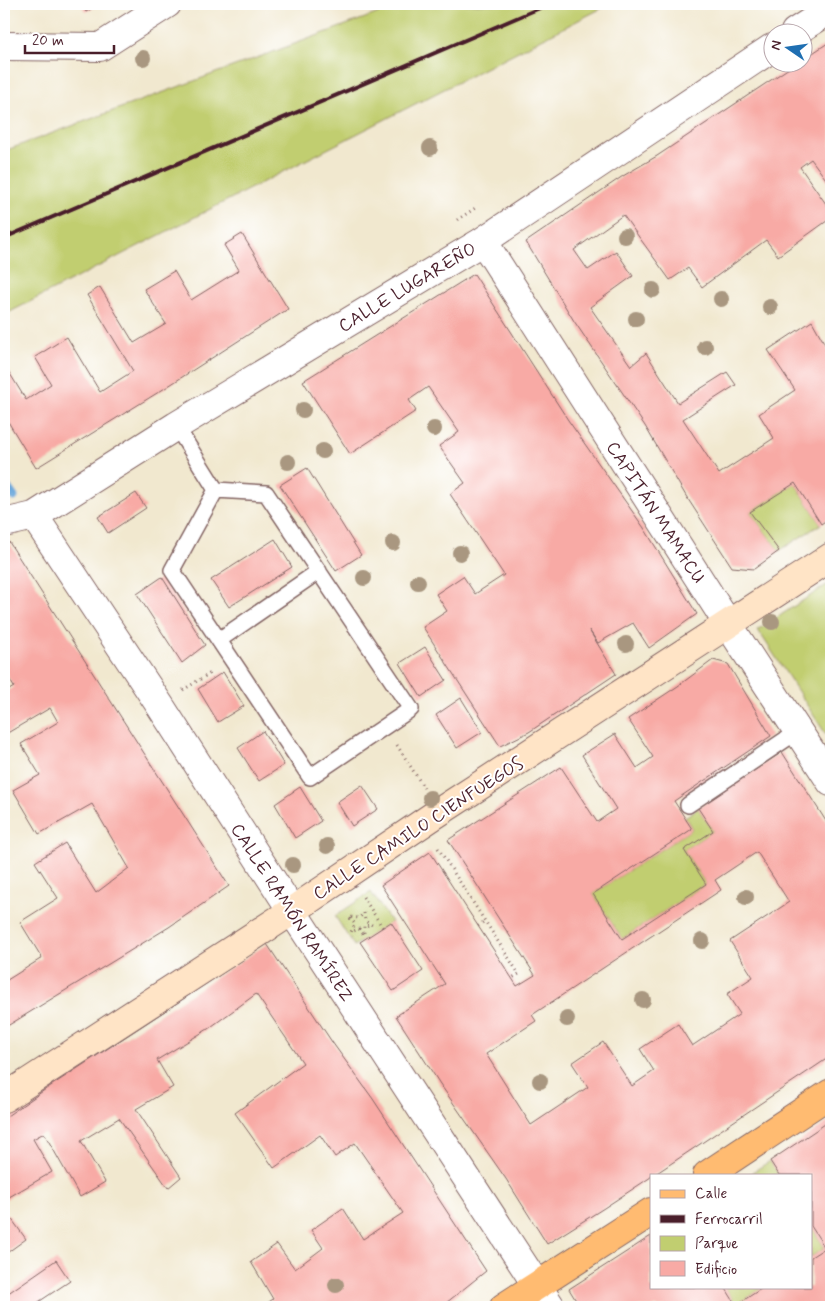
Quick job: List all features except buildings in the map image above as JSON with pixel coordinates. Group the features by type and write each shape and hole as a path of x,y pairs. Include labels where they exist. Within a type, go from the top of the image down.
{"main road":[{"name":"CALLE CAMILO CIENFUEGOS","path":"4,1098 831,557"},
{"path":"709,1174 831,1093"},
{"path":"504,1307 544,1296 650,1213"}],"street":[{"path":"4,46 100,47 168,4"},
{"path":"811,22 831,9"},
{"name":"CALLE LUGAREÑO","path":"4,523 34,516 176,426 483,241 762,55"},
{"name":"CAPITÁN MAMACU","path":"483,241 831,782"},
{"name":"CALLE RAMÓN RAMÍREZ","path":"34,516 161,707 343,991 544,1296"}],"lane":[{"path":"176,426 216,490"},
{"path":"216,490 266,493 411,709 310,777 172,570 216,490"},
{"path":"219,640 319,571"},
{"path":"688,805 798,731"}],"path":[{"path":"161,707 186,688 232,660"},
{"path":"385,727 485,921 519,974 512,978"},
{"path":"348,874 383,928"},
{"path":"370,908 359,918 349,917 356,924 351,932 359,929 364,935 364,926 372,925 378,921"},
{"path":"364,913 365,921 372,925"},
{"path":"478,926 485,921"}],"green space":[{"path":"403,4 610,4 4,315 4,151"},
{"path":"795,483 821,524 779,551 750,512"},
{"path":"831,582 831,742 758,630"},
{"path":"698,808 713,831 684,850 706,884 622,939 593,894 692,829 685,817"},
{"path":"371,892 391,922 354,946 335,916"},
{"path":"770,1161 778,1174 750,1174"},
{"path":"812,1228 825,1248 812,1256"},
{"path":"726,1288 762,1288 736,1305"}],"waterway":[{"path":"4,483 14,497"}],"railway":[{"path":"4,238 549,4"}]}
